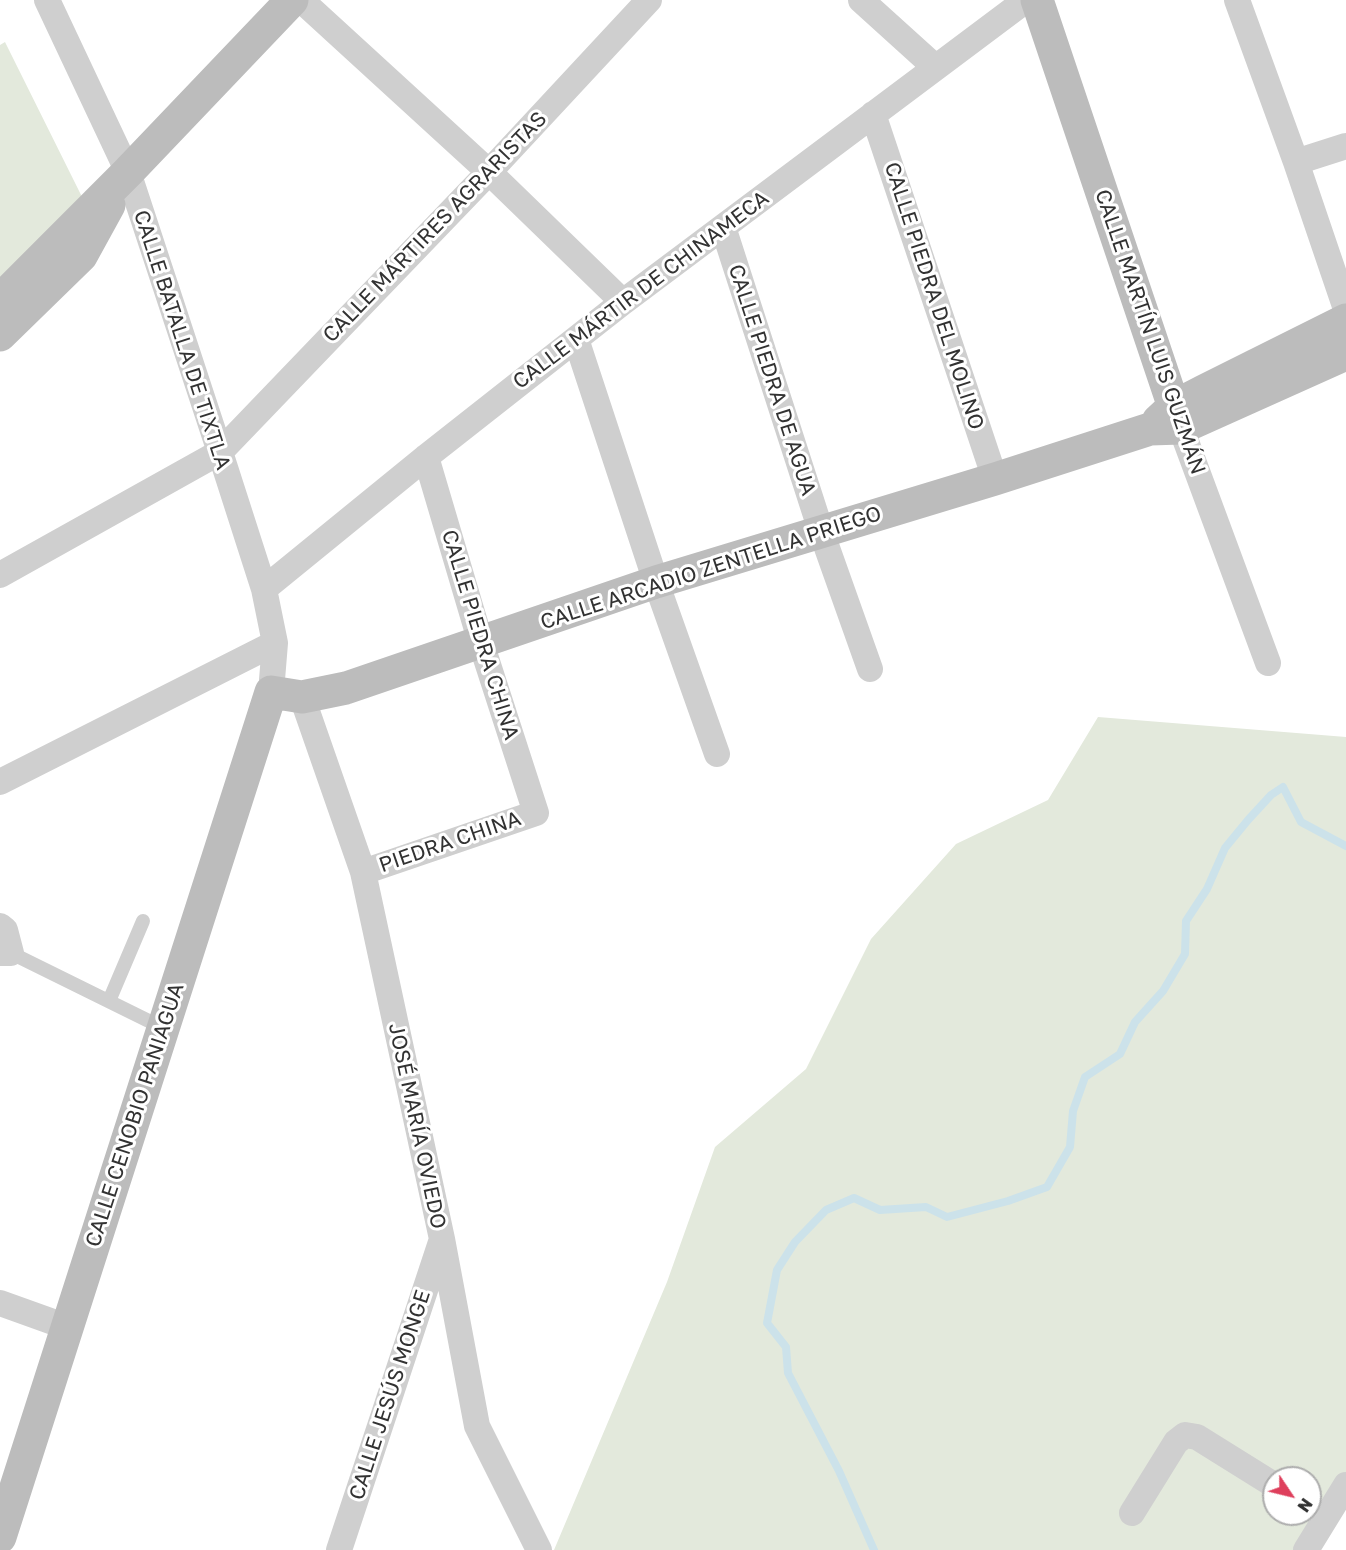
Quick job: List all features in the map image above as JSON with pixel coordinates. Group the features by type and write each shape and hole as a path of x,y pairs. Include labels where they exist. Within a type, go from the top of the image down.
{"street":[{"name":"CALLE BATALLA DE TIXTLA","path":"47,0 128,172 264,590 286,694"},
{"path":"0,300 128,172 292,0"},
{"path":"301,0 489,172 623,303"},
{"name":"CALLE MÁRTIRES AGRARISTAS","path":"0,575 220,452 489,172 649,0"},
{"path":"861,0 935,67"},
{"name":"CALLE MÁRTIR DE CHINAMECA","path":"264,590 426,457 576,339 1026,0"},
{"name":"CALLE MARTÍN LUIS GUZMÁN","path":"1037,0 1168,422 1268,663"},
{"path":"1238,0 1346,309"},
{"name":"CALLE PIEDRA DEL MOLINO","path":"873,114 995,479"},
{"path":"1296,162 1346,146"},
{"path":"0,335 81,256 128,172"},
{"name":"CALLE PIEDRA DE AGUA","path":"723,227 821,531 870,669"},
{"name":"CALLE ARCADIO ZENTELLA PRIEGO","path":"1168,422 1346,320"},
{"path":"576,339 656,582 717,754"},
{"name":"CALLE ARCADIO ZENTELLA PRIEGO","path":"286,694 346,688 656,582 995,479 1168,422 1346,354"},
{"name":"CALLE PIEDRA CHINA","path":"426,457 481,643 536,813"},
{"path":"0,782 275,643"},
{"name":"JOSÉ MARÍA OVIEDO","path":"286,694 363,872 442,1239 477,1426 539,1550"},
{"name":"CALLE CENOBIO PANIAGUA","path":"0,1537 163,1028 286,694"},
{"name":"PIEDRA CHINA","path":"363,872 536,813"},
{"path":"0,926 5,930 6,953"},
{"name":"CALLE JESÚS MONGE","path":"339,1550 442,1239"},
{"path":"0,1303 67,1327"},
{"path":"1131,1513 1176,1442 1185,1435 1197,1437 1262,1478"},
{"path":"1322,1508 1346,1485"},
{"path":"1306,1550 1314,1526"}],"lane":[{"path":"109,1001 143,921"},
{"path":"6,953 163,1028"}],"shaded area":[{"path":"5,42 89,211 0,296 0,45"},
{"path":"1098,717 1346,737 1346,1479 1322,1517 1322,1466 1262,1466 1262,1526 1316,1526 1301,1550 554,1550 667,1282 715,1147 806,1069 871,939 956,844 1048,800"}],"waterway":[{"path":"874,1550 839,1471 788,1373 786,1347 767,1323 777,1270 795,1242 826,1210 854,1198 880,1210 926,1207 947,1217 1008,1201 1047,1187 1070,1147 1073,1111 1085,1077 1120,1054 1135,1022 1163,991 1185,954 1186,921 1207,889 1225,848 1248,820 1271,795 1283,787 1301,822 1346,846"}]}
